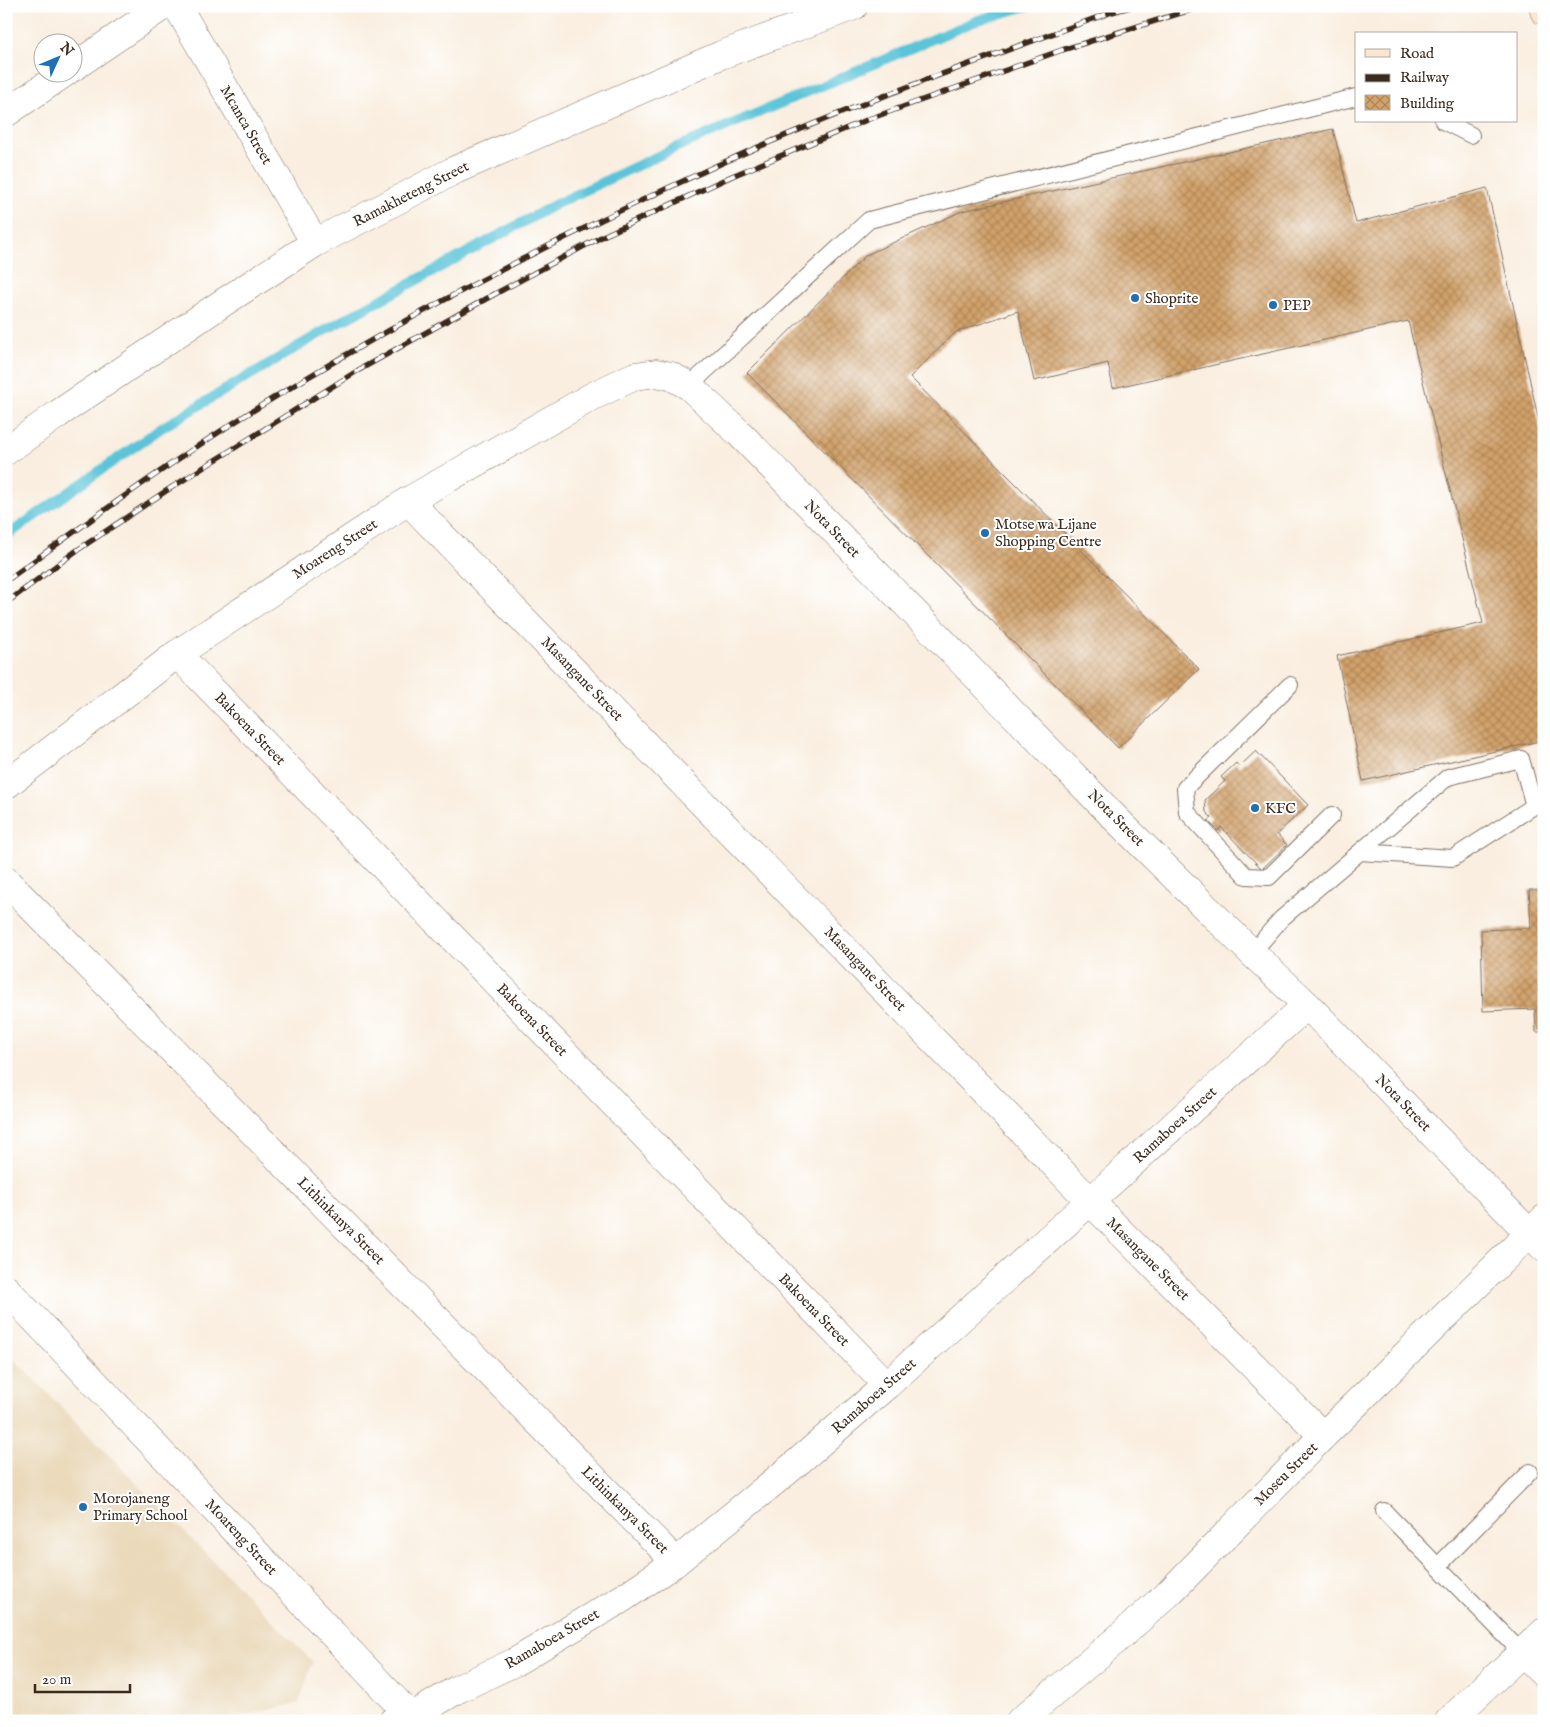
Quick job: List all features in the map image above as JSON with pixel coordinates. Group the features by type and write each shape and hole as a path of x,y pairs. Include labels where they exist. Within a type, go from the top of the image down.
{"main road":[{"path":"1543,6 1544,11"}],"street":[{"path":"82,61 163,6"},
{"name":"Mcanca Street","path":"177,6 315,243"},
{"name":"Ramakheteng Street","path":"6,451 216,307 315,243 455,170 720,55 854,6"},
{"path":"6,113 51,82"},
{"name":"Moareng Street","path":"6,785 177,654 408,501 593,396 635,376 656,374 671,376 689,386"},
{"name":"Nota Street","path":"689,386 739,433 1114,817 1539,1233"},
{"name":"Masangane Street","path":"408,501 1090,1201 1323,1436"},
{"name":"Bakoena Street","path":"177,654 888,1385"},
{"name":"Lithinkanya Street","path":"6,881 676,1562"},
{"name":"Ramaboea Street","path":"406,1719 458,1689 515,1662 623,1598 676,1562 888,1385 1307,1005"},
{"name":"Moseu Street","path":"1020,1721 1116,1641 1170,1592 1323,1436 1539,1233"},
{"name":"Moareng Street","path":"6,1289 406,1719"},
{"path":"1449,1721 1544,1632"},
{"path":"1522,1653 1544,1674"}],"lane":[{"path":"689,386 869,220 1355,97"},
{"path":"1445,122 1470,135"},
{"path":"1290,685 1185,788 1186,812 1246,876 1269,877 1332,815"},
{"path":"1252,954 1281,919 1448,777 1521,759 1534,806 1453,858 1360,852"},
{"path":"1438,1566 1530,1472"},
{"path":"1384,1510 1522,1653"}],"shaded area":[{"name":"Morojaneng Primary School","path":"6,1351 313,1662 299,1703 220,1721 6,1721"}],"building":[{"name":"Motse wa Lijane Shopping Centre","path":"1333,129 1356,223 1487,188 1544,444 1544,740 1363,781 1337,656 1483,623 1408,321 1113,388 1108,363 1034,381 1018,311 956,332 910,377 1199,669 1118,748 747,373 866,255 962,211"},
{"name":"KFC","path":"1256,751 1308,805 1277,834 1287,845 1262,869 1221,827 1218,831 1208,821 1212,818 1206,812 1205,800 1225,781 1221,777 1236,763 1239,767"},
{"path":"1529,890 1544,890 1544,1032 1536,1032 1535,1009 1483,1011 1481,930 1531,928"}],"waterway":[{"path":"6,536 163,427 329,328 558,203 675,148 978,20 1027,6"}],"railway":[{"path":"6,581 150,478 238,420 296,384 415,316 536,252 658,193 768,143 964,66 1133,6"},
{"path":"6,603 76,551 166,491 357,371 603,236 732,176 869,119 1062,50 1203,6"}],"place":[{"name":"Shoprite","path":"1135,298"},
{"name":"PEP","path":"1273,305"},
{"name":"Motse wa Lijane Shopping Centre","path":"985,533"},
{"name":"KFC","path":"1255,808"},
{"name":"Morojaneng Primary School","path":"83,1507"}]}
